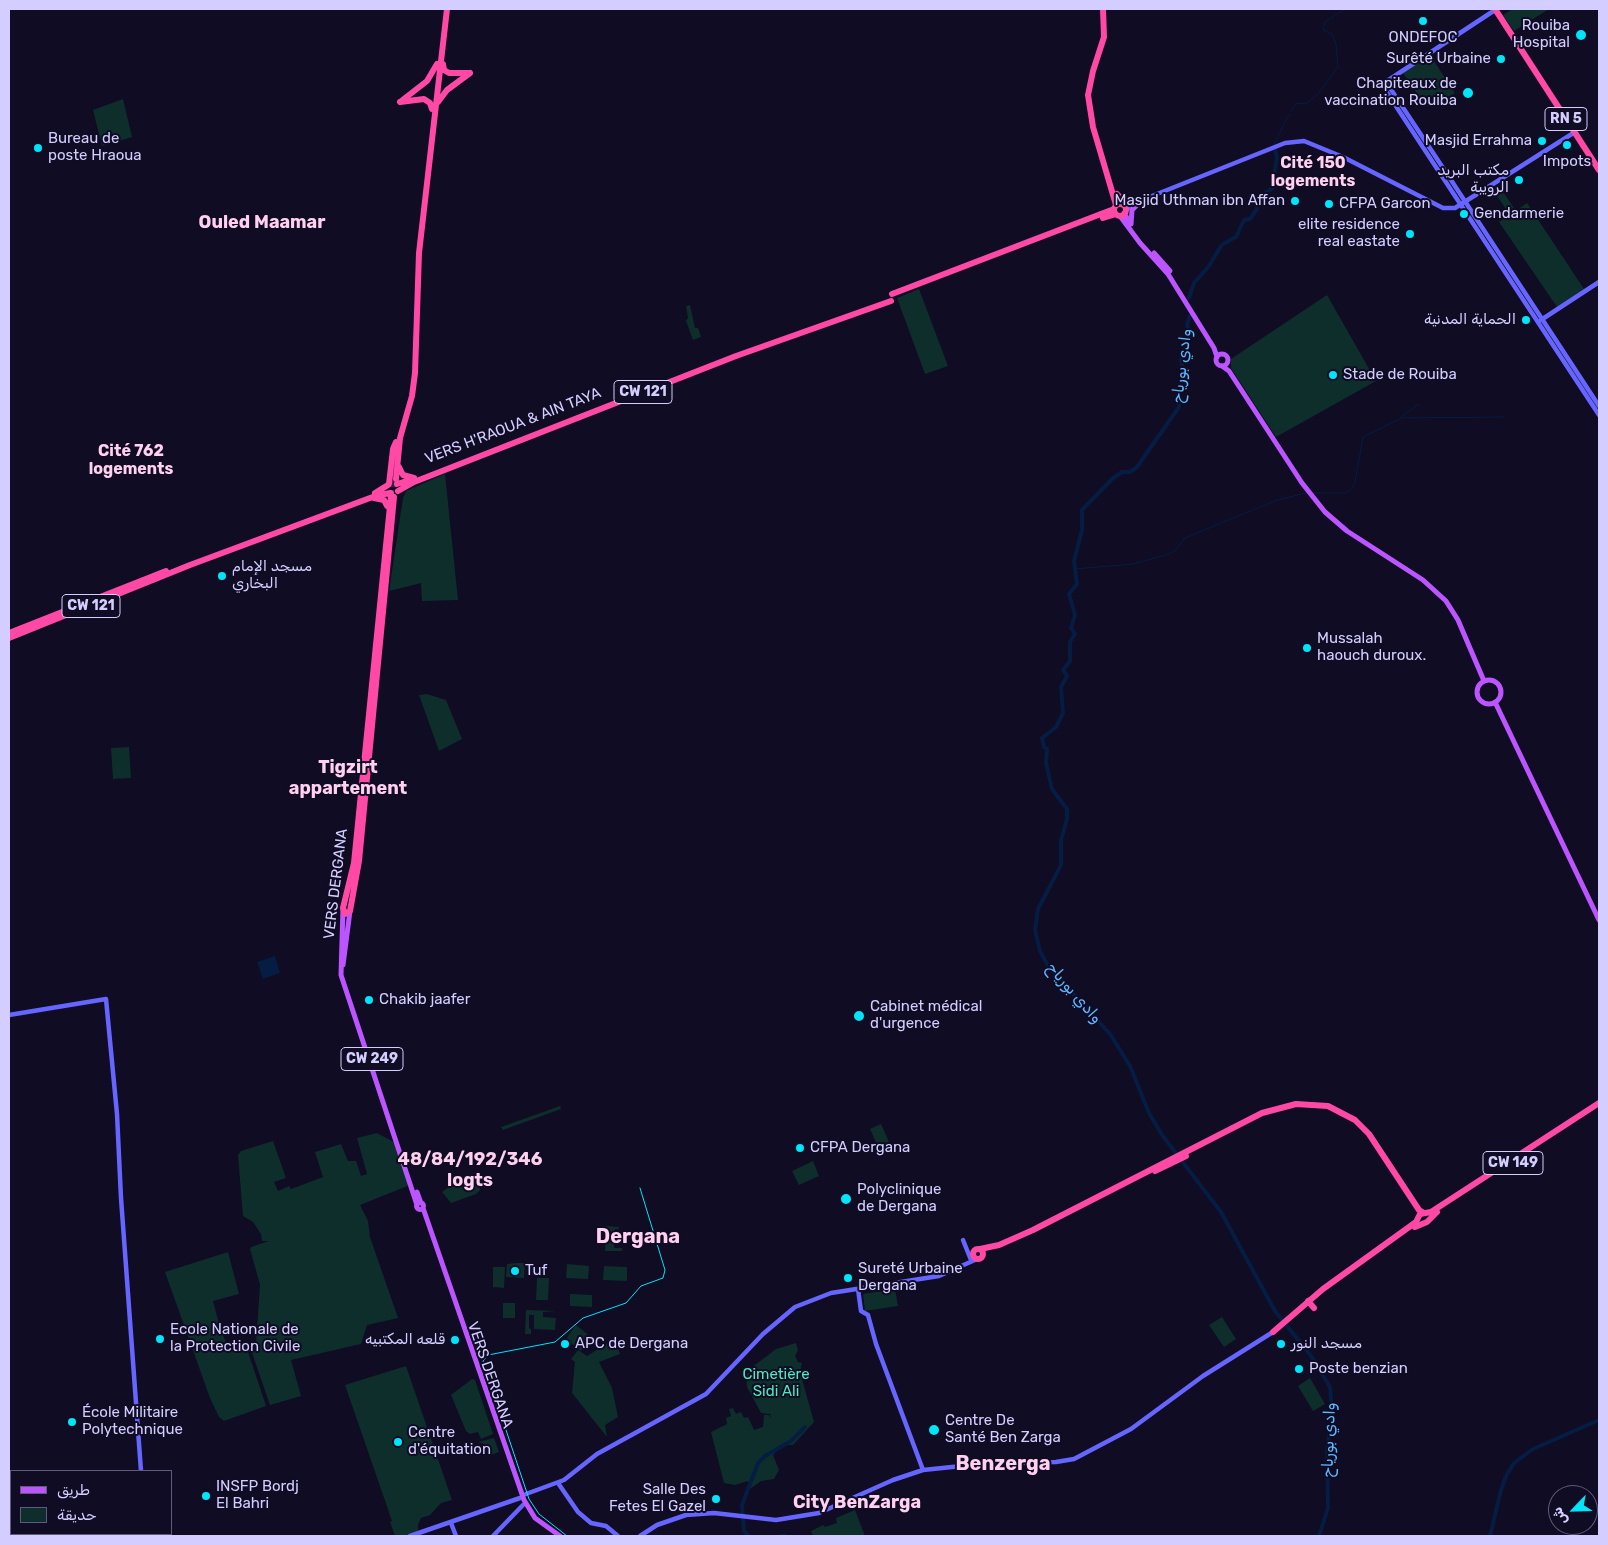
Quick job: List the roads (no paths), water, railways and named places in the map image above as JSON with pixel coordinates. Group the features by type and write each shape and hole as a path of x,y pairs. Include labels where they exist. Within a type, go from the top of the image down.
{"highway":[{"path":"346,910 359,862 398,440 414,385 419,252 443,9"},
{"path":"434,108 447,9"},
{"path":"892,297 1102,214 1119,211 1092,121 1088,96 1092,71 1104,37 1105,9"},
{"name":"RN 5","path":"1495,9 1599,170"},
{"path":"434,108 443,93 470,73 446,72 443,64 443,48"},
{"path":"434,108 424,99 400,102 427,81 437,64"},
{"path":"1115,194 1123,200 1135,202"},
{"path":"1102,214 1111,203 1115,194"},
{"name":"CW 121","path":"416,479 785,337 822,326 892,297 1119,211"},
{"path":"386,549 384,539 387,506 399,467 402,444 398,440"},
{"path":"377,492 386,483 390,470 392,449 398,440"},
{"path":"399,467 404,476 416,479"},
{"path":"390,470 395,512"},
{"path":"390,541 395,512 402,491 416,479"},
{"name":"VERS H'RAOUA & AIN TAYA","path":"393,488 416,479"},
{"path":"9,633 151,576 337,509 377,492 393,488"},
{"name":"CW 121","path":"9,638 190,565 393,488"},
{"name":"VERS DERGANA","path":"346,910 354,864 393,488"},
{"path":"370,498 382,498 387,506"},
{"path":"972,1260 982,1252 1164,1165 1273,1109 1306,1103 1328,1106 1348,1115 1370,1134 1423,1217"},
{"name":"CW 149","path":"1311,1304 1423,1217 1599,1103"},
{"path":"1181,1156 1274,1112 1296,1107 1327,1109 1346,1118 1367,1138 1423,1217"},
{"name":"CW 149","path":"1276,1329 1407,1232 1423,1217 1442,1209 1599,1107"},
{"path":"1417,1206 1423,1210 1434,1210"},
{"path":"1407,1232 1427,1224 1442,1209"}],"main road":[{"path":"1495,9 1384,83 1384,88 1464,204 1599,415"},
{"path":"1119,211 1135,202 1284,143 1304,141 1343,157 1443,208 1456,208 1575,132"},
{"path":"1132,227 1132,210 1144,199"},
{"path":"1119,211 1148,248 1166,266 1181,296"},
{"path":"1119,211 1140,243 1164,269 1219,355 1227,356 1225,364 1229,371 1313,500 1347,532 1424,580 1441,596 1458,620 1484,681"},
{"path":"1540,321 1599,282"},
{"path":"1540,321 1599,406"},
{"path":"1219,355 1217,363 1225,364"},
{"path":"1484,681 1494,681 1500,688 1501,695 1495,702 1488,704 1479,698 1477,688 1484,681"},
{"path":"1495,702 1599,920"},
{"name":"CW 249","path":"346,910 348,924 343,962 345,980 420,1206"},
{"name":"VERS DERGANA","path":"346,910 341,926 340,967 342,980 523,1501"},
{"path":"341,926 344,921 348,924"},
{"path":"9,1015 106,999 117,1114 121,1198 141,1470"},
{"path":"493,1536 523,1501 526,1494 558,1483 612,1445 675,1413 706,1394 763,1334 792,1309 828,1294 932,1278 972,1260 963,1240"},
{"path":"858,1289 861,1311 868,1314 876,1344 923,1470"},
{"name":"CW 149","path":"640,1536 657,1525 686,1515 714,1513 776,1520 819,1513 893,1480 923,1470 981,1464 1056,1462 1078,1457 1131,1429 1203,1376 1276,1329"},
{"path":"504,1448 520,1488 523,1501 536,1518 558,1536"},
{"path":"558,1483 578,1512 591,1523 606,1526 617,1536"},
{"path":"520,1488 526,1494"},
{"path":"410,1536 523,1501"},
{"path":"451,1522 456,1536"}],"water":[{"path":"275,956 280,973 263,979 257,962"}],"waterway":[{"path":"1291,111 1297,103 1306,104 1318,94 1338,67 1336,44 1332,34 1323,30 1325,22 1345,9"},
{"path":"1274,145 1289,114"},
{"path":"1223,244 1236,237 1244,220 1250,219 1257,209 1256,203 1258,198 1274,187 1277,158 1275,150"},
{"path":"1189,298 1194,283 1209,266 1221,246"},
{"name":"وادي بورياح","path":"1190,316 1187,325 1190,335 1181,360 1184,374 1178,387 1179,407 1137,467 1130,472 1122,472 1112,479 1082,510 1082,530 1074,561 1077,584 1069,594 1075,615 1071,628 1075,634 1070,642 1070,661 1063,670 1067,676 1061,687 1063,713 1056,727 1042,738 1044,747 1047,749 1046,763 1052,789 1067,809 1067,819 1061,840 1061,865 1038,909 1035,930 1040,951 1048,966 1110,1034 1130,1066 1149,1113 1162,1135 1221,1212 1275,1311 1311,1356 1330,1387 1332,1413 1327,1450 1328,1508 1319,1536"},
{"path":"1401,417 1419,404"},
{"path":"1313,493 1346,493 1351,490 1355,482 1363,437 1401,418 1504,417"},
{"path":"1074,569 1133,564 1166,555 1175,551 1185,538 1277,500 1306,493"},
{"path":"1490,1536 1501,1490 1506,1476 1514,1463 1533,1449 1599,1420"},
{"path":"749,1536 744,1531 742,1505 758,1463 765,1456 791,1441 805,1427"},
{"path":"781,1536 786,1536"}],"tunnel":[{"path":"391,496 393,478"}],"tram line":[{"path":"567,1536 539,1514 529,1499 483,1361 488,1355 555,1342 583,1318 626,1303 641,1286 663,1278 665,1270 640,1188"}],"place":[{"name":"ONDEFOC","path":"1423,21"},
{"name":"Rouiba Hospital","path":"1581,35"},
{"name":"Surêté Urbaine","path":"1501,59"},
{"name":"Chapiteaux de vaccination Rouiba","path":"1468,93"},
{"name":"Masjid Errahma","path":"1542,141"},
{"name":"Impots","path":"1567,145"},
{"name":"Bureau de poste Hraoua","path":"38,148"},
{"name":"مكتب البريد الرويبة","path":"1519,180"},
{"name":"Masjid Uthman ibn Affan","path":"1295,201"},
{"name":"CFPA Garcon","path":"1329,204"},
{"name":"Gendarmerie","path":"1464,214"},
{"name":"elite residence real eastate","path":"1410,234"},
{"name":"الحماية المدنية","path":"1526,320"},
{"name":"Stade de Rouiba","path":"1333,375"},
{"name":"مسجد الإمام البخاري","path":"222,576"},
{"name":"Mussalah haouch duroux.","path":"1307,648"},
{"name":"Chakib jaafer","path":"369,1000"},
{"name":"Cabinet médical d'urgence","path":"859,1016"},
{"name":"CFPA Dergana","path":"800,1148"},
{"name":"Polyclinique de Dergana","path":"846,1199"},
{"name":"Tuf","path":"515,1271"},
{"name":"Sureté Urbaine Dergana","path":"848,1278"},
{"name":"Ecole Nationale de la Protection Civile","path":"160,1339"},
{"name":"قلعه المكتبيه","path":"455,1340"},
{"name":"APC de Dergana","path":"565,1344"},
{"name":"مسجد النور","path":"1281,1344"},
{"name":"Poste benzian","path":"1299,1369"},
{"name":"École Militaire Polytechnique","path":"72,1422"},
{"name":"Centre De Santé Ben Zarga","path":"934,1430"},
{"name":"Centre d'équitation","path":"398,1442"},
{"name":"INSFP Bordj El Bahri","path":"206,1496"},
{"name":"Salle Des Fetes El Gazel","path":"716,1499"}],"district":[{"name":"Cité 150 logements","path":"1313,172"},
{"name":"Ouled Maamar","path":"262,223"},
{"name":"Cité 762 logements","path":"131,460"},
{"name":"Tigzirt appartement","path":"348,778"},
{"name":"48/84/192/346 logts","path":"470,1170"},
{"name":"Dergana","path":"638,1237"},
{"name":"Benzerga","path":"1003,1464"},
{"name":"City BenZarga","path":"857,1503"}],"park label":[{"name":"Cimetière Sidi Ali","path":"776,1384"}]}
